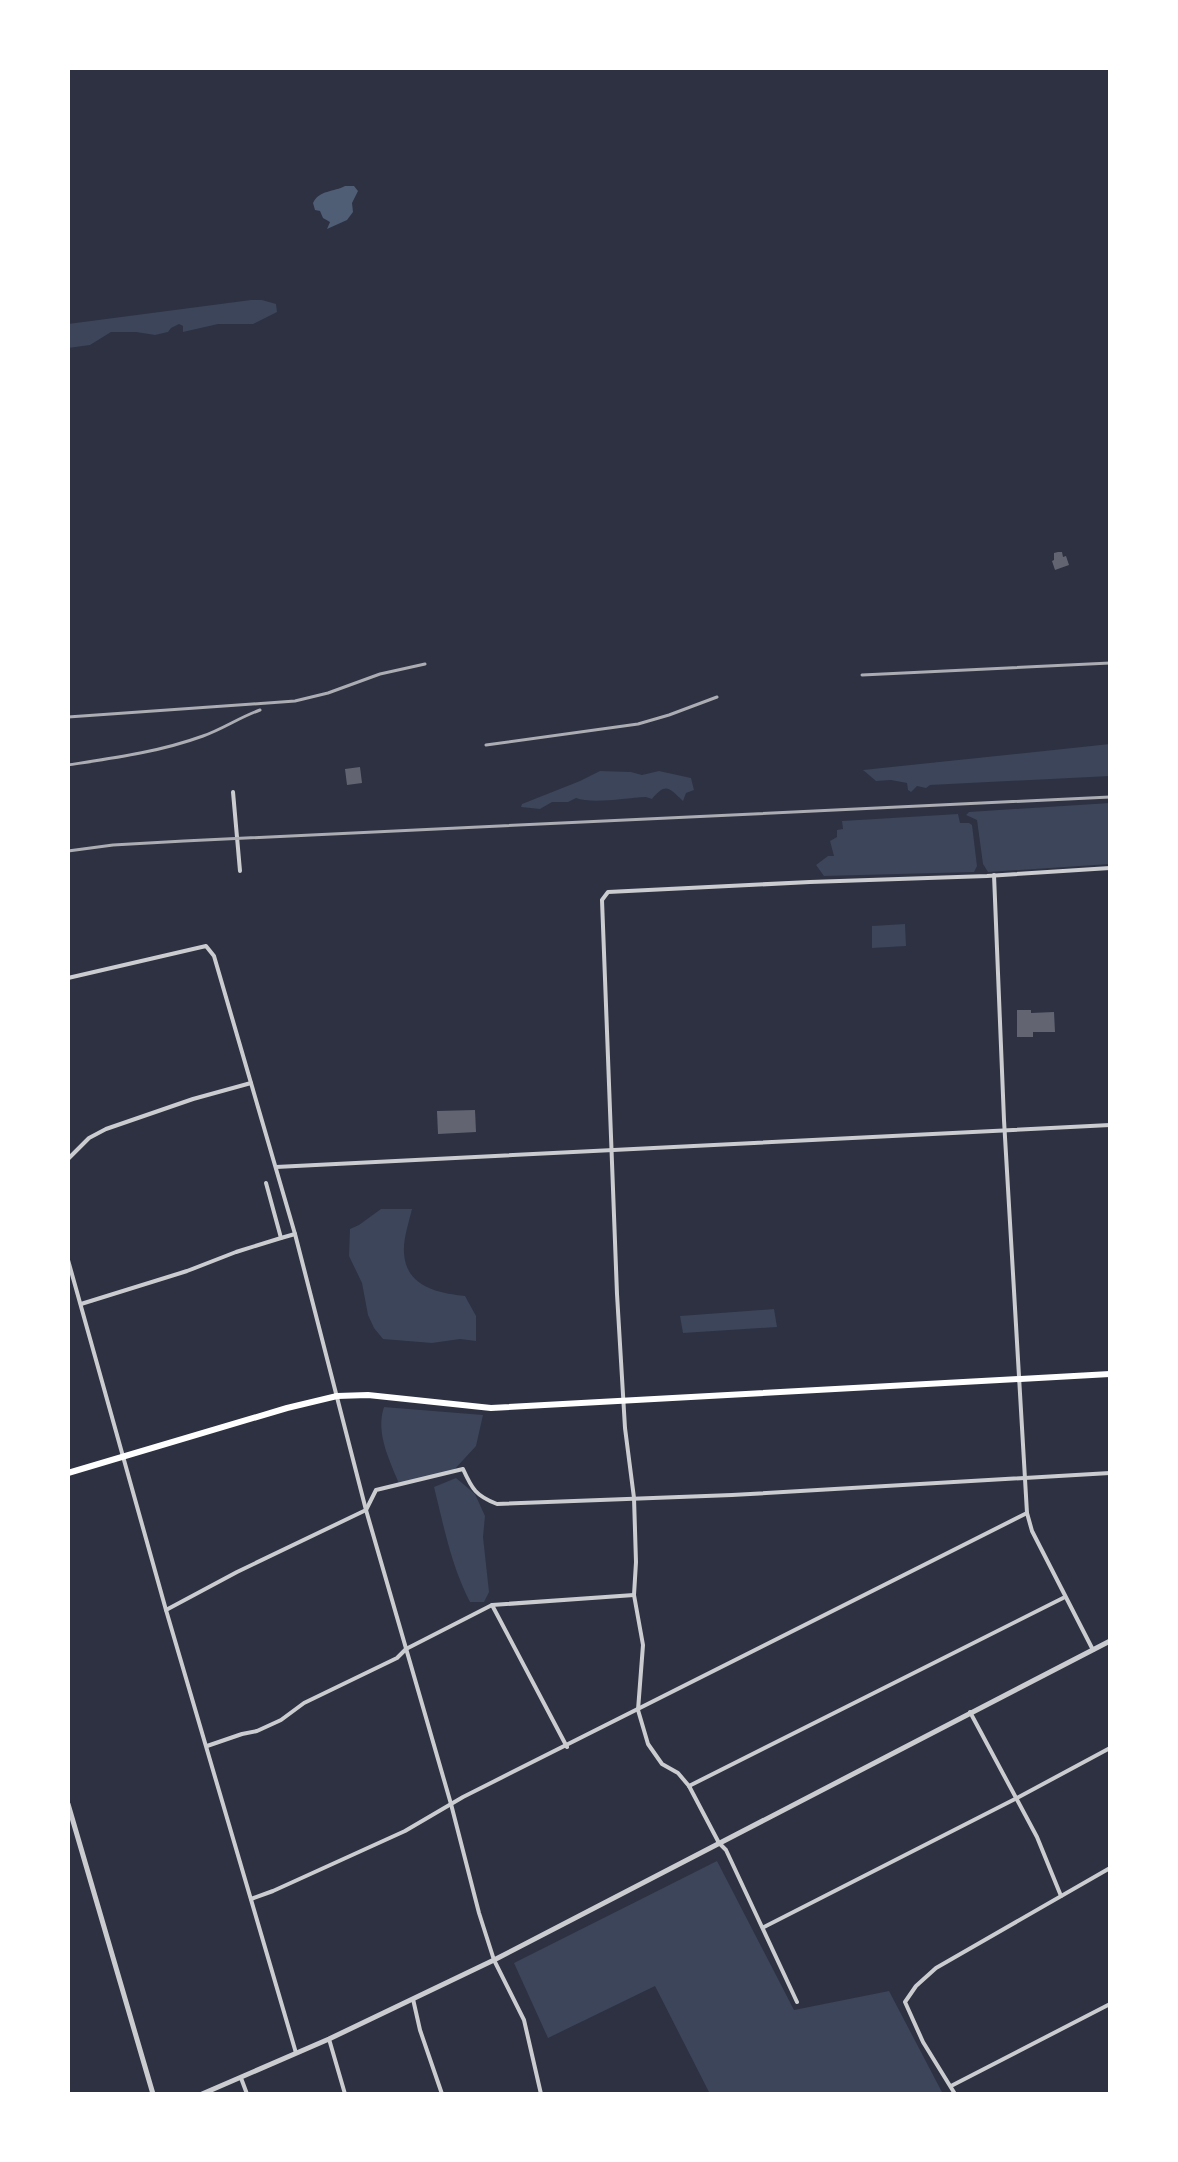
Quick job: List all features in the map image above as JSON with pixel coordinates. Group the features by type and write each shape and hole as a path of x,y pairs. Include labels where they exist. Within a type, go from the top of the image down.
{"main road":[{"path":"68,1473 337,1396 368,1395 491,1408 1110,1374"}],"street":[{"path":"233,792 240,871"},
{"path":"797,2002 726,1850 719,1843 689,1786 678,1773 662,1764 648,1744 638,1710 643,1645 634,1595 634,1498 623,1402 602,900 608,892 1110,868"},
{"path":"994,875 1004,1131 1027,1513 1032,1531 1093,1650"},
{"path":"68,978 206,946 214,956 295,1234 366,1510 451,1804 479,1913 494,1960 524,2020 541,2094"},
{"path":"68,1159 89,1138 106,1129 251,1083"},
{"path":"276,1167 1110,1125"},
{"path":"266,1183 281,1238"},
{"path":"81,1304 295,1234"},
{"path":"68,1260 122,1457 296,2054"},
{"path":"166,1610 366,1510 376,1490 463,1469 472,1488 483,1498 497,1504 732,1495 1110,1473"},
{"path":"251,1899 405,1831 451,1804 1027,1513"},
{"path":"207,1746 257,1731 281,1720 304,1703 397,1658 406,1649 492,1605 634,1595"},
{"path":"689,1786 1065,1597"},
{"path":"492,1605 567,1747"},
{"path":"202,2094 329,2039 494,1960 1110,1641"},
{"path":"970,1712 1037,1837 1061,1896"},
{"path":"763,1927 1110,1748"},
{"path":"68,1804 153,2094"},
{"path":"955,2094 923,2042 905,2002 916,1986 936,1968 1110,1868"},
{"path":"413,1999 442,2094"},
{"path":"951,2086 1110,2004"},
{"path":"329,2039 345,2094"},
{"path":"241,2078 247,2094"}],"shaded area":[{"path":"354,186 358,191 352,203 353,212 347,220 327,229 330,222 315,210 313,203 323,193"},
{"path":"251,300 276,304 277,312 253,324 218,324 183,332 183,326 179,324 168,332 155,335 111,332 90,345 68,348 68,324"},
{"path":"1110,744 1110,776 930,785 926,788 917,786 911,792 907,783 876,781 863,770"},
{"path":"600,771 642,775 659,771 691,778 694,790 686,793 683,801 671,790 664,789 652,799 591,801 576,798 568,802 552,802 540,809 521,807"},
{"path":"1110,803 1110,864 988,872 983,864 977,820 966,815 969,812"},
{"path":"958,814 960,823 972,825 977,866 974,872 824,876 816,865 828,856 834,856 830,841 837,837 837,830 843,829 842,821"},
{"path":"905,924 906,946 872,948 872,926"},
{"path":"381,1209 412,1209 404,1242 406,1264 417,1281 425,1286 465,1296 476,1316 476,1341 460,1339 432,1343 383,1339 374,1328 368,1315 362,1283 349,1256 350,1229"},
{"path":"774,1309 777,1327 683,1333 680,1316"},
{"path":"384,1407 483,1415 476,1446 453,1471 400,1486 382,1437"},
{"path":"456,1478 475,1494 485,1516 483,1537 489,1592 484,1602 470,1602 463,1588 434,1487"},
{"path":"717,1861 794,2010 889,1991 943,2094 710,2094 655,1986 548,2038 514,1963"}],"building":[{"path":"1062,552 1069,565 1055,570 1052,561 1054,553"},
{"path":"360,767 362,783 347,785 345,769"},
{"path":"1017,1010 1054,1012 1055,1032 1033,1032 1033,1037 1017,1037"},
{"path":"475,1110 476,1132 438,1134 437,1111"}],"railway":[{"path":"862,675 1110,663"},
{"path":"68,717 295,701 380,674 425,664"},
{"path":"486,745 638,724 717,697"},
{"path":"68,765 186,742 260,710"},
{"path":"68,851 184,841 1110,797"}]}
